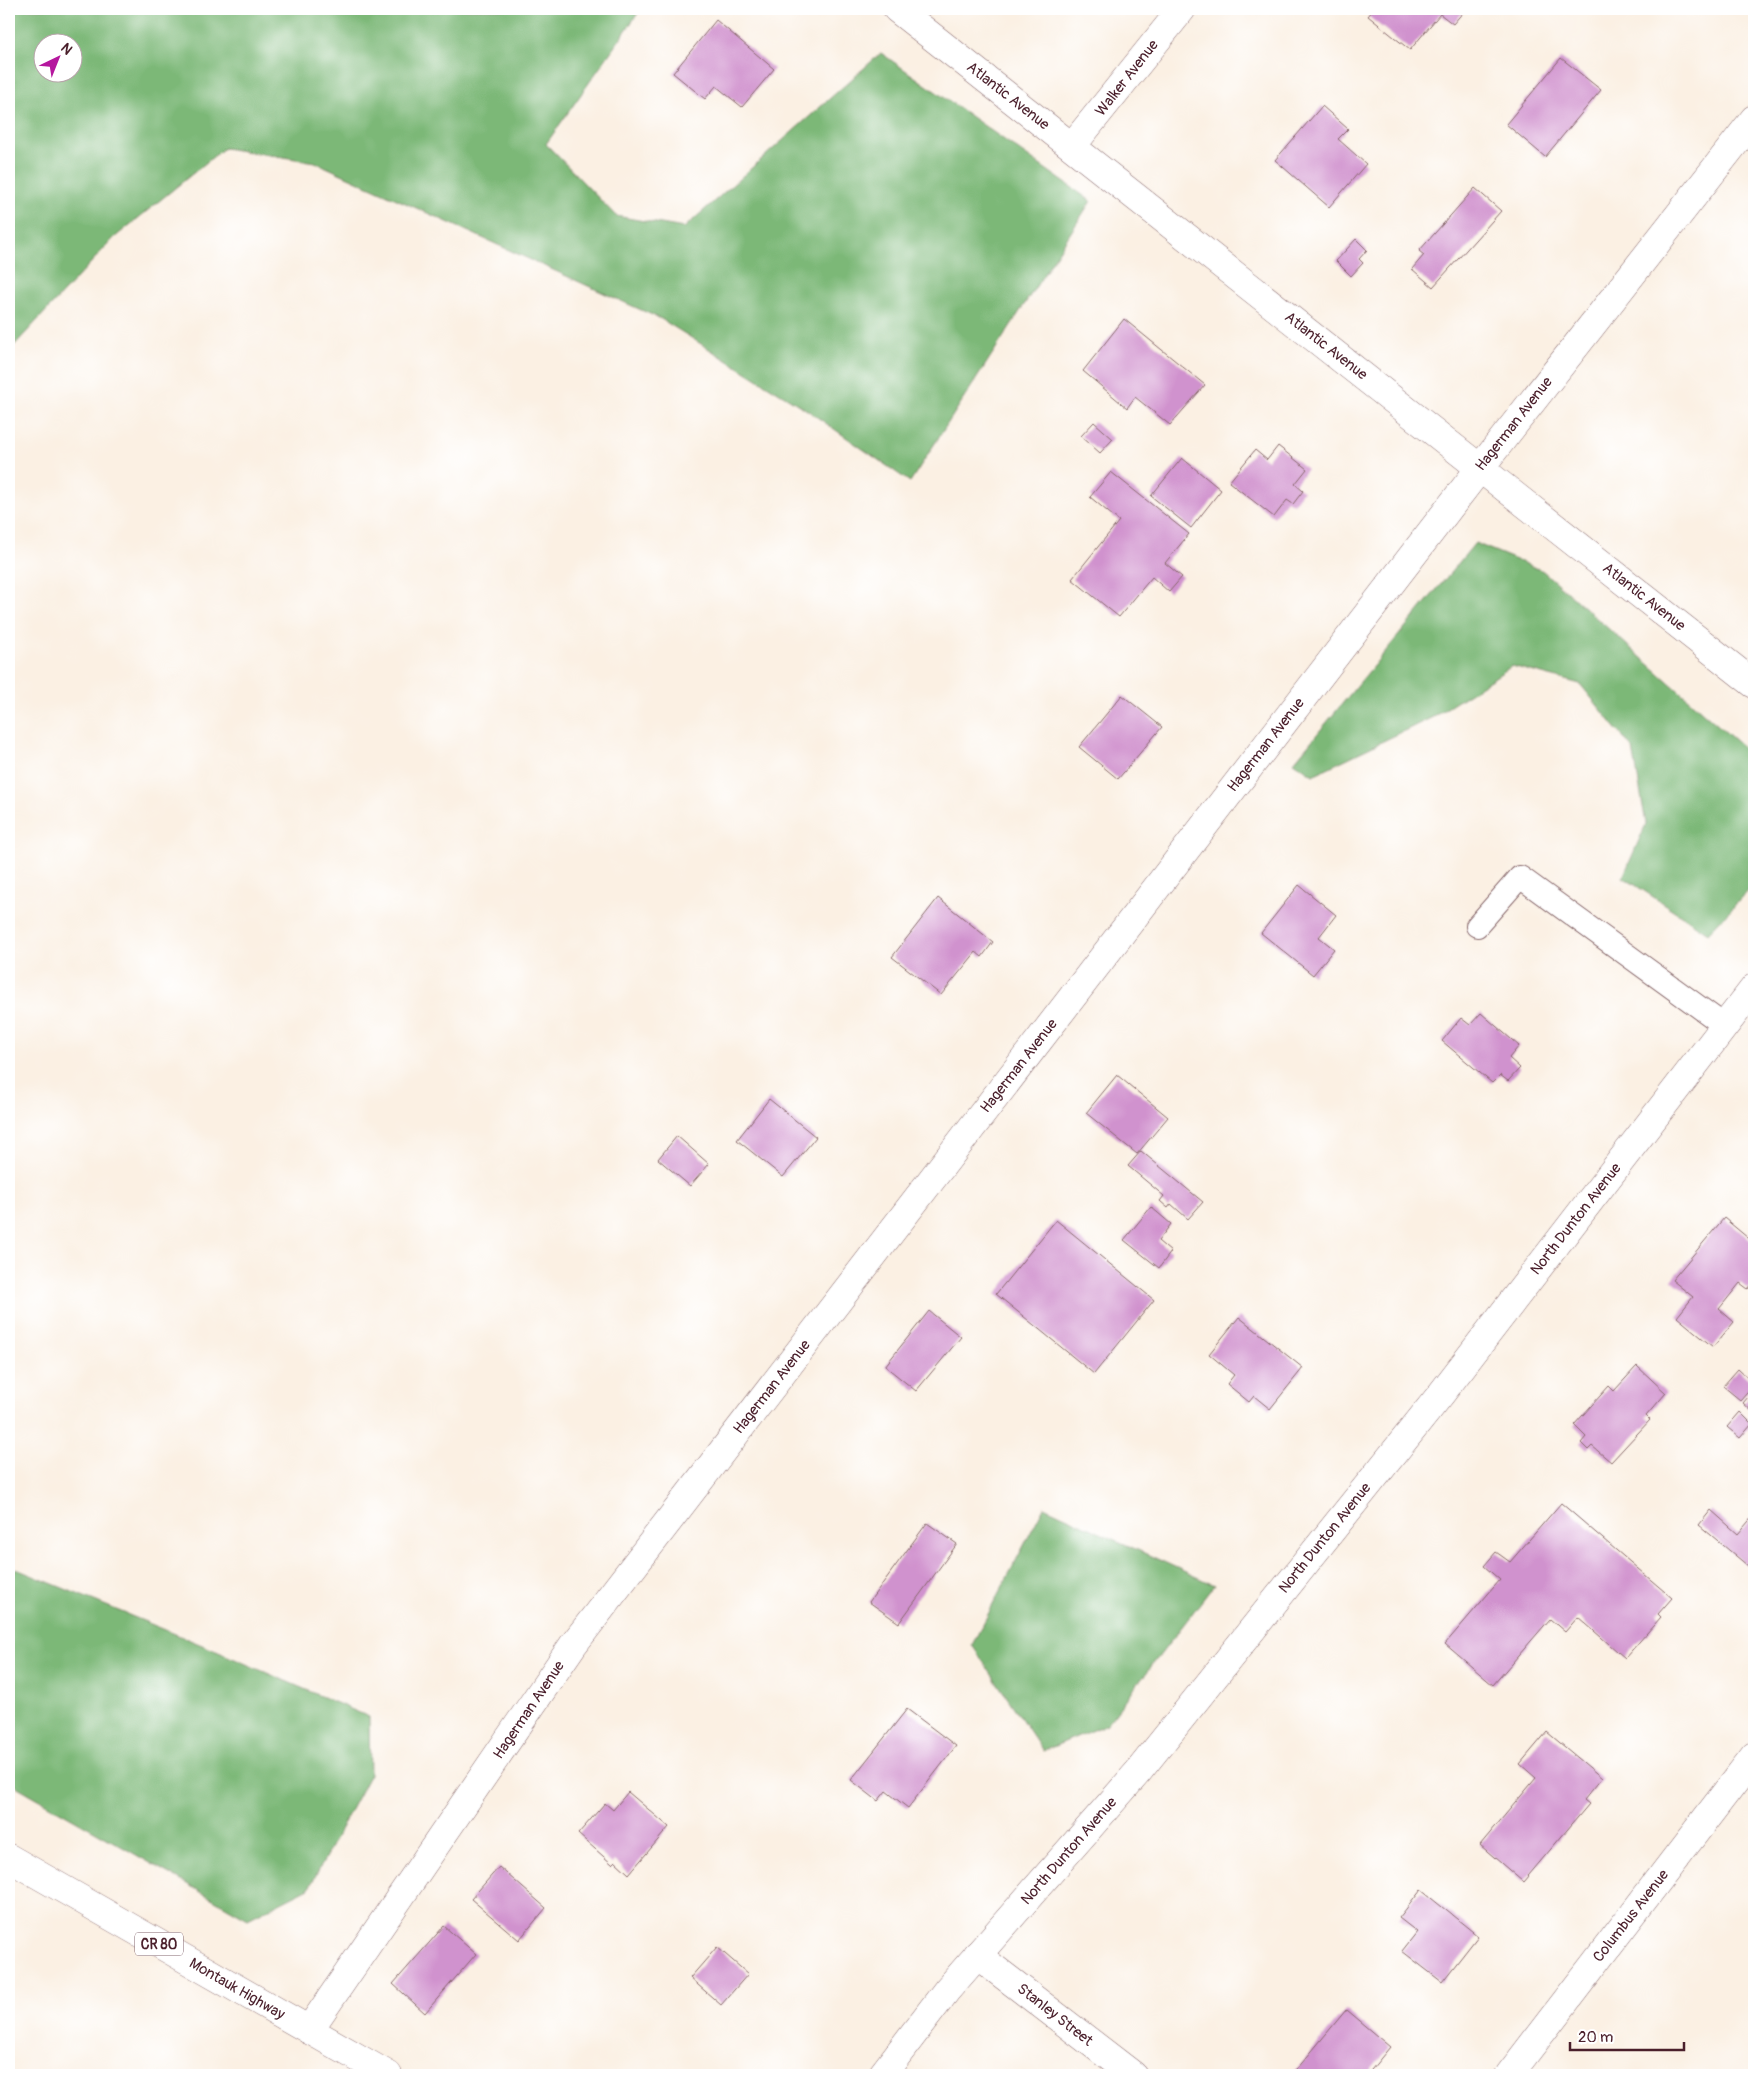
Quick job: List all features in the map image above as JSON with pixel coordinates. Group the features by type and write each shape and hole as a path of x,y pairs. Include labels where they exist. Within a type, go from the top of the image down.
{"street":[{"name":"Atlantic Avenue","path":"897,9 1754,684"},
{"name":"Walker Avenue","path":"1072,146 1182,9"},
{"name":"Hagerman Avenue","path":"309,2030 573,1645 1480,468 1754,119"},
{"name":"North Dunton Avenue","path":"882,2075 978,1955 1138,1772 1441,1394 1754,988"},
{"name":"Columbus Avenue","path":"1509,2075 1754,1756"},
{"name":"Montauk Highway","path":"9,1858 388,2075"},
{"name":"Stanley Street","path":"978,1955 1133,2075"}],"lane":[{"path":"1477,926 1520,877 1725,1026"}],"green space":[{"path":"9,9 641,9 546,144 616,216 684,228 881,53 1091,201 910,482 807,410 661,319 315,162 224,148 114,238 9,351"},
{"path":"1475,543 1543,571 1754,757 1754,885 1708,933 1623,877 1646,824 1633,749 1580,684 1512,666 1433,717 1313,775 1294,762"},
{"path":"1044,1507 1214,1585 1107,1724 1043,1751 972,1645"},
{"path":"9,1566 207,1647 369,1717 370,1774 309,1888 248,1919 9,1782"}],"building":[{"path":"1374,9 1465,10 1453,24 1440,14 1410,50 1368,16"},
{"path":"716,20 774,69 742,107 716,86 705,99 673,73"},
{"path":"1561,58 1601,90 1545,157 1506,124"},
{"path":"1322,106 1348,129 1338,139 1366,164 1329,207 1275,160"},
{"path":"1475,188 1501,211 1433,287 1412,269 1424,255 1419,251"},
{"path":"1356,239 1367,250 1359,259 1363,263 1351,276 1336,261"},
{"path":"1124,319 1205,385 1170,425 1135,397 1127,408 1083,371"},
{"path":"1094,422 1113,439 1100,453 1081,436"},
{"path":"1278,446 1307,469 1295,484 1303,491 1293,504 1287,500 1274,517 1229,482 1255,450 1267,460"},
{"path":"1182,458 1221,490 1191,528 1151,496"},
{"path":"1111,472 1189,534 1165,563 1182,577 1169,592 1152,577 1119,617 1072,579 1119,521 1090,497"},
{"path":"1122,695 1162,727 1118,779 1079,747"},
{"path":"1299,885 1336,915 1319,937 1334,949 1313,975 1261,933"},
{"path":"938,898 993,942 982,957 976,952 941,995 892,957"},
{"path":"1481,1013 1519,1046 1509,1058 1520,1068 1508,1081 1500,1075 1492,1083 1442,1041 1461,1018 1470,1025"},
{"path":"1117,1075 1168,1117 1137,1154 1086,1113"},
{"path":"769,1099 816,1137 783,1177 737,1140"},
{"path":"677,1136 709,1164 690,1186 658,1159"},
{"path":"1141,1151 1203,1202 1188,1219 1171,1204 1168,1208 1160,1201 1164,1196 1128,1166"},
{"path":"1151,1207 1171,1224 1158,1241 1171,1252 1159,1268 1124,1240"},
{"path":"1724,1218 1754,1243 1754,1282 1748,1289 1740,1283 1719,1309 1734,1322 1713,1347 1677,1317 1693,1297 1672,1280"},
{"path":"1056,1220 1154,1300 1094,1374 996,1294"},
{"path":"929,1311 961,1337 916,1391 885,1366"},
{"path":"1239,1317 1303,1368 1270,1409 1254,1396 1249,1402 1227,1384 1234,1375 1209,1354"},
{"path":"1637,1366 1666,1393 1646,1416 1650,1420 1611,1462 1592,1446 1588,1450 1581,1443 1586,1437 1574,1425 1609,1386 1614,1391"},
{"path":"1738,1369 1754,1384 1740,1400 1723,1386"},
{"path":"1754,1390 1754,1413 1743,1403"},
{"path":"1740,1412 1752,1424 1740,1438 1727,1427"},
{"path":"1561,1503 1672,1598 1658,1614 1661,1617 1625,1658 1578,1617 1565,1632 1550,1619 1493,1685 1445,1644 1500,1580 1484,1566 1496,1552 1510,1562"},
{"path":"1711,1510 1738,1534 1754,1515 1754,1571 1699,1525"},
{"path":"927,1523 957,1544 899,1623 869,1602"},
{"path":"907,1709 956,1746 908,1808 886,1791 878,1801 851,1780"},
{"path":"1547,1732 1602,1778 1584,1800 1589,1804 1523,1882 1480,1845 1536,1778 1520,1764"},
{"path":"628,1792 669,1827 629,1874 615,1861 612,1864 578,1834 605,1803 613,1810"},
{"path":"499,1867 546,1908 519,1940 471,1899"},
{"path":"1421,1890 1478,1936 1442,1982 1402,1951 1417,1932 1399,1918"},
{"path":"444,1926 476,1954 425,2013 393,1984"},
{"path":"717,1947 748,1974 721,2005 690,1978"},
{"path":"1346,2010 1390,2047 1367,2075 1292,2075"}]}
